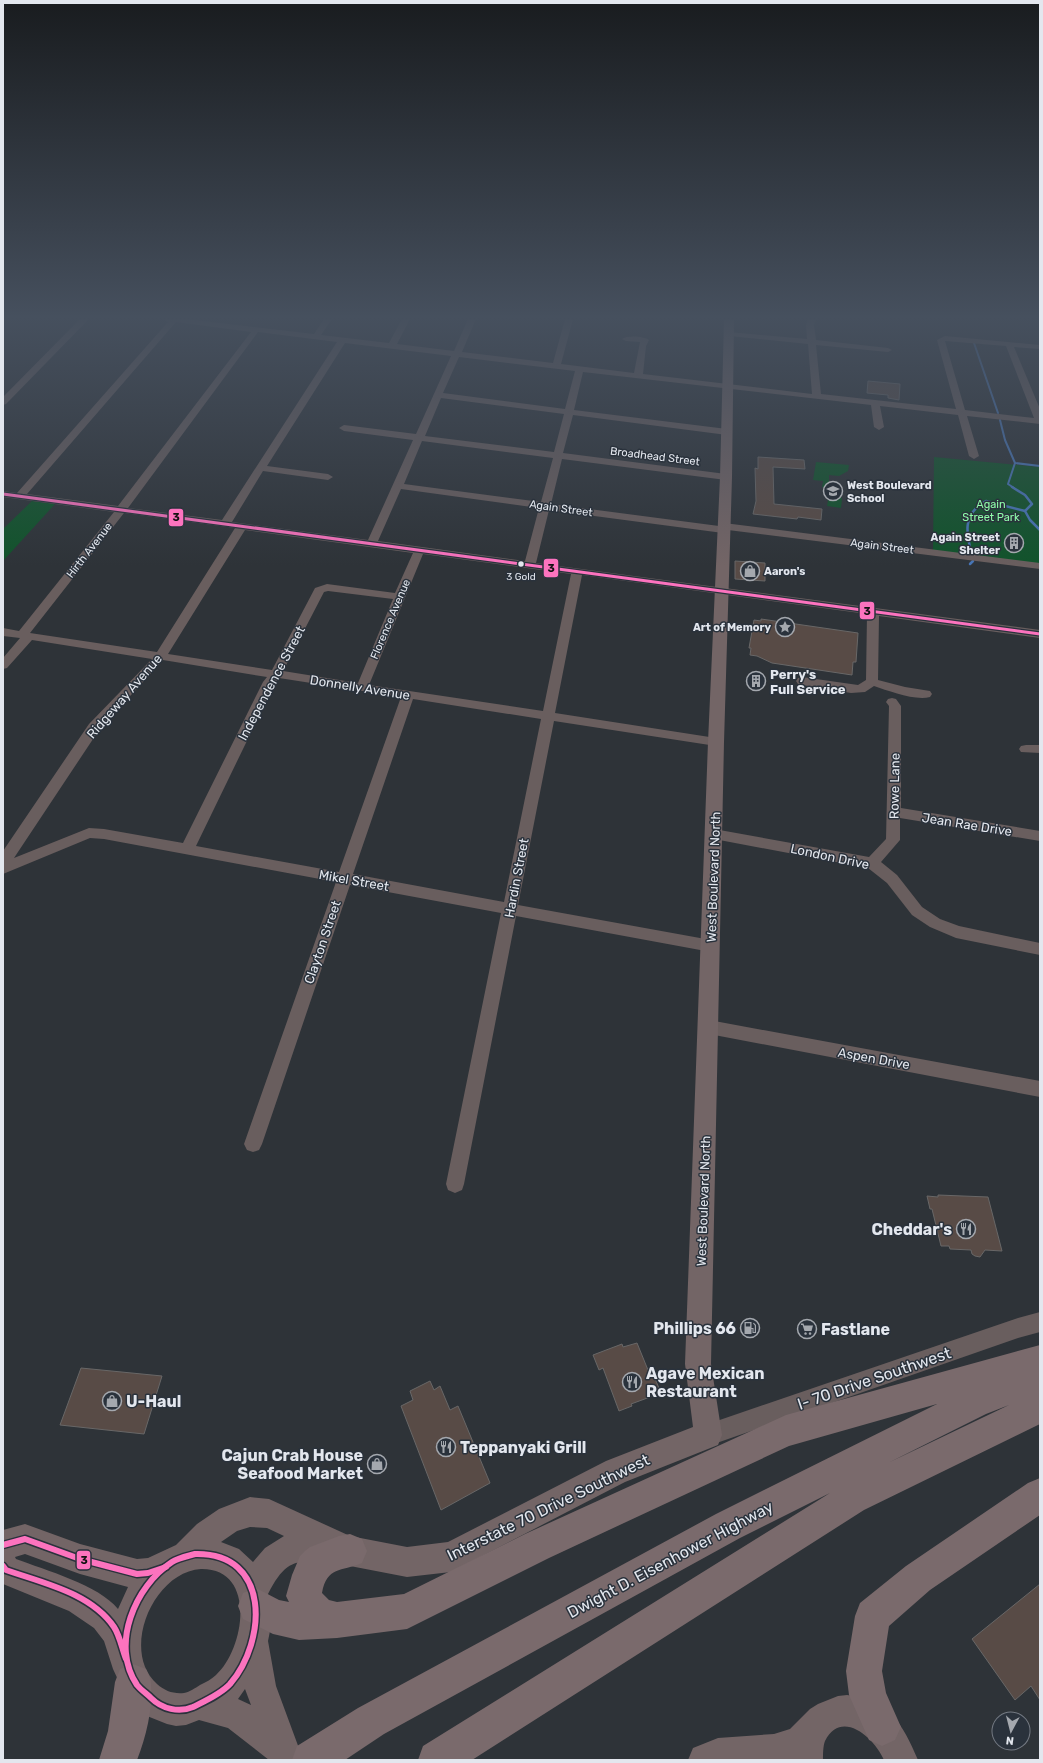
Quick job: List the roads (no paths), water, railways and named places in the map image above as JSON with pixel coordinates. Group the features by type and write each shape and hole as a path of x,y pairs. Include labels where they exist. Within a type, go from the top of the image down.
{"highway":[{"path":"255,1599 273,1616 299,1622 337,1620 408,1611 537,1546 786,1431 1040,1360"},
{"name":"Dwight D. Eisenhower Highway","path":"295,1757 371,1721 728,1526 978,1401 1040,1378"},
{"path":"437,1760 852,1498 1040,1406"},
{"path":"882,1727 868,1694 864,1671 873,1616 918,1578 1040,1495"},
{"path":"337,1620 323,1618 312,1610 304,1596 307,1575 317,1562 344,1549"},
{"path":"118,1760 129,1725 132,1702 130,1670"}],"main road":[{"name":"West Boulevard North","path":"708,1435 698,1364 728,401"},
{"name":"Interstate 70 Drive Southwest","path":"255,1599 262,1574 271,1562 288,1549 307,1546 344,1549 407,1562 451,1557 616,1471 708,1435"},
{"name":"Interstate 70 Drive Southwest","path":"176,1562 207,1534 228,1519 250,1512 269,1514 344,1549"},
{"path":"3,1545 25,1539 80,1558 137,1574 148,1573 176,1562 208,1554 228,1560 243,1573 255,1599 256,1623 253,1642 243,1666 227,1687 199,1704 186,1709 164,1708 146,1698 130,1670 113,1626 101,1612 84,1601 6,1570 3,1566"},
{"path":"130,1670 126,1633 134,1607 148,1584 176,1562"},
{"path":"253,1642 260,1686 295,1757"},
{"path":"199,1704 236,1714 295,1757"},
{"path":"704,1760 718,1755 774,1750 792,1745 798,1743 814,1729 824,1717 837,1711 852,1711 868,1716 882,1727 894,1742 901,1760"},
{"path":"806,1760 808,1744 814,1729"}],"street":[{"path":"20,496 101,401"},
{"name":"Hirth Avenue","path":"3,665 203,401"},
{"path":"226,524 303,401"},
{"path":"372,544 434,401"},
{"path":"486,401 727,432"},
{"path":"530,565 572,401"},
{"path":"858,401 1040,420 1032,401"},
{"path":"958,401 974,456"},
{"path":"875,403 879,427"},
{"name":"Broadhead Street","path":"344,428 726,477"},
{"path":"261,468 328,477"},
{"name":"Again Street","path":"398,486 546,506 1040,566"},
{"path":"3,494 1040,634"},
{"name":"Ridgeway Avenue","path":"3,863 94,727 160,656 242,526"},
{"name":"Florence Avenue","path":"362,687 419,550"},
{"name":"Hardin Street","path":"455,1184 577,572"},
{"name":"Independence Street","path":"187,850 269,682 276,674 319,590 327,587 400,597"},
{"path":"872,682 873,612"},
{"name":"Donnelly Avenue","path":"3,632 716,742"},
{"path":"802,682 851,689 861,689 872,682 906,691 926,694"},
{"name":"Clayton Street","path":"254,1144 408,694"},
{"name":"Rowe Lane","path":"872,863 893,840 895,706 892,702"},
{"path":"1026,749 1040,750"},
{"name":"Jean Rae Drive","path":"894,812 1040,836"},
{"name":"Mikel Street","path":"3,869 89,833 104,834 711,946"},
{"name":"London Drive","path":"714,834 872,863 892,878 917,911 935,923 956,932 1040,949"},
{"name":"Aspen Drive","path":"709,1027 1040,1089"},
{"name":"I- 70 Drive Southwest","path":"708,1435 1011,1330 1040,1322"}],"waterway":[{"path":"994,401 998,413"},
{"path":"1000,420 1005,440 1015,463"},
{"path":"1014,488 1008,484 1015,463"},
{"path":"1015,463 1040,466"},
{"path":"1012,487 1025,495 1032,504 1025,511"},
{"path":"972,556 967,532 969,518 978,506 986,501 1025,511"},
{"path":"1025,511 1030,520 1040,530"},
{"path":"970,564 973,561"}],"place":[{"name":"West Boulevard School","path":"833,491"},
{"name":"Again Street Shelter","path":"1014,543"},
{"name":"3 Gold","path":"521,564"},
{"name":"Aaron's","path":"750,571"},
{"name":"Art of Memory","path":"785,627"},
{"name":"Perry's Full Service","path":"756,681"},
{"name":"Cheddar's","path":"966,1229"},
{"name":"Phillips 66","path":"750,1328"},
{"name":"Fastlane","path":"807,1329"},
{"name":"Agave Mexican Restaurant","path":"632,1382"},
{"name":"U-Haul","path":"112,1401"},
{"name":"Teppanyaki Grill","path":"446,1447"},
{"name":"Cajun Crab House Seafood Market","path":"377,1464"}],"park label":[{"name":"Again Street Park","path":"991,510"}]}
